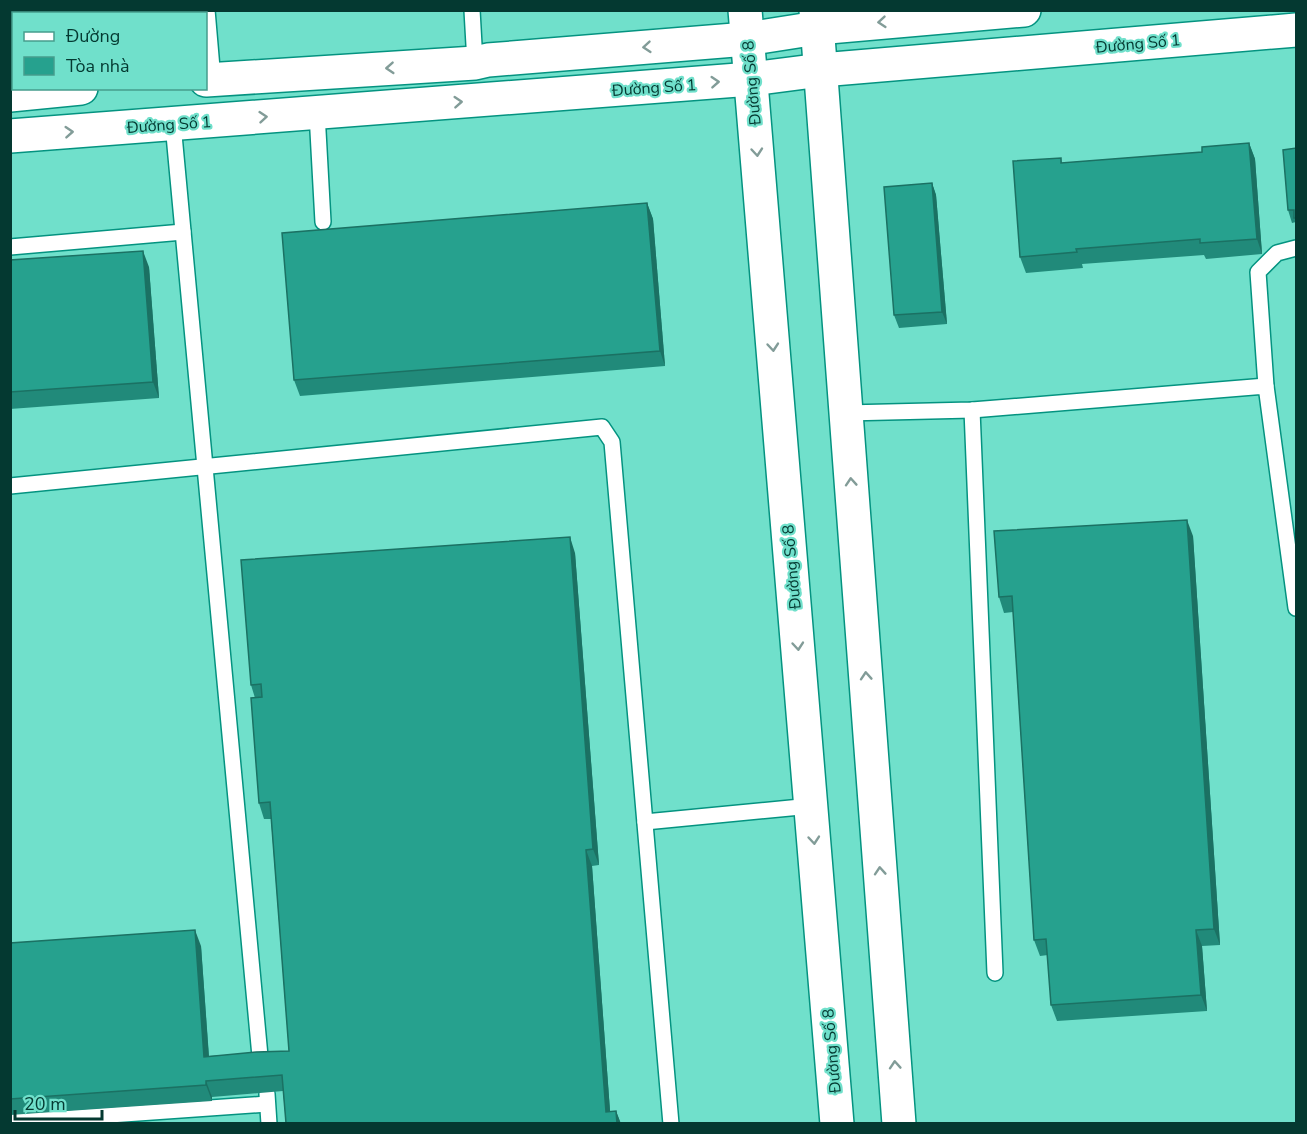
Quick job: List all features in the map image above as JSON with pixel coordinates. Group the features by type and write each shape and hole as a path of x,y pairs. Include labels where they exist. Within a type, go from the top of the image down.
{"street":[{"path":"209,80 475,63 746,25 817,19 1024,10"},
{"path":"817,19 899,1124"},
{"name":"Đường Số 8","path":"746,25 837,1124"},
{"name":"Đường Số 1","path":"10,136 751,79 820,70 1296,30"},
{"path":"10,94 57,90"}],"lane":[{"path":"207,10 209,80"},
{"path":"472,10 475,63"},
{"path":"317,113 323,222"},
{"path":"173,124 261,1067"},
{"path":"10,247 183,232"},
{"path":"1296,248 1277,253 1258,272 1266,386 1296,608"},
{"path":"846,413 972,410 1266,386"},
{"path":"972,410 995,973"},
{"path":"10,486 602,427 612,442 671,1124"},
{"path":"645,822 811,806"},
{"path":"10,1122 267,1098 269,1124"}],"building":[{"path":"1249,143 1257,239 1200,243 1200,239 1076,249 1077,252 1020,257 1013,161 1061,158 1061,163 1202,152 1202,147"},
{"path":"1296,148 1296,218 1294,218 1294,210 1288,210 1283,150"},
{"path":"932,183 942,312 894,315 884,187"},
{"path":"647,203 660,351 294,380 282,233"},
{"path":"143,251 153,382 10,392 10,260"},
{"path":"1187,520 1214,929 1196,930 1201,995 1051,1005 1046,939 1034,940 1012,596 999,597 994,531"},
{"path":"570,537 593,849 586,850 606,1112 616,1111 617,1124 286,1123 282,1075 206,1081 206,1085 10,1099 10,943 195,930 204,1057 289,1051 270,802 259,803 251,698 262,697 261,684 251,685 241,560"}]}
